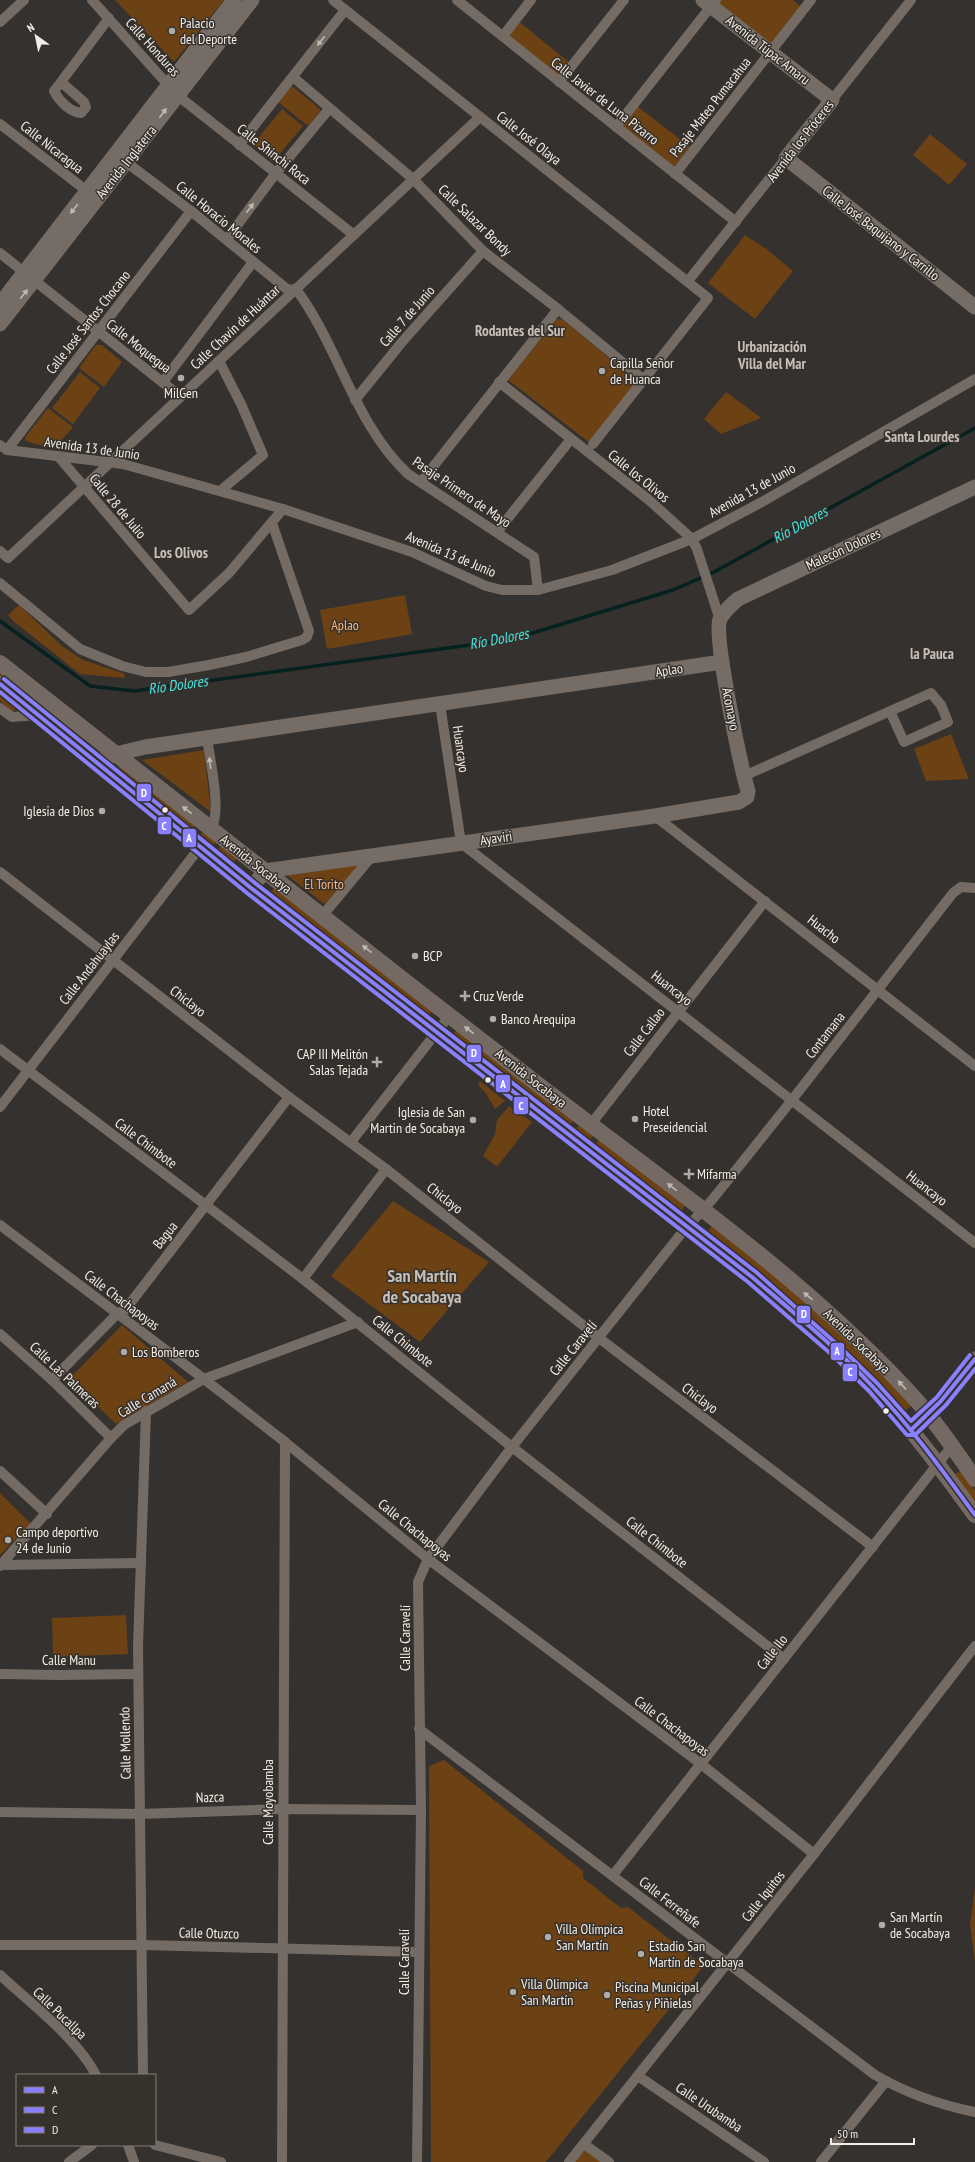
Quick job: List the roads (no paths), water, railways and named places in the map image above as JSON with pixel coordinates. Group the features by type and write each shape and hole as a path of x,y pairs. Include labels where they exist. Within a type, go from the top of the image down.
{"main road":[{"name":"Avenida Socabaya","path":"0,663 211,829 702,1210 839,1322 869,1350 928,1414 975,1480"},
{"name":"Avenida Socabaya","path":"0,684 251,888 752,1277 796,1314 873,1387 911,1430 938,1464 975,1516"}],"street":[{"path":"0,22 24,0"},
{"name":"Calle Honduras","path":"92,0 173,90"},
{"name":"Avenida Inglaterra","path":"0,304 30,276 126,162 234,0"},
{"name":"Avenida Inglaterra","path":"0,324 30,276 88,192 173,90 252,0"},
{"name":"Calle José Olaya","path":"333,0 708,298 643,379"},
{"name":"Calle Javier de Luna Pizarro","path":"457,0 736,222"},
{"path":"503,36 531,0"},
{"path":"559,82 624,0"},
{"name":"Pasaje Mateo Pumacahua","path":"675,174 811,0"},
{"name":"Avenida los Próceres","path":"688,281 911,0"},
{"path":"616,127 710,2"},
{"name":"Avenida Túpac Amaru","path":"710,2 770,52 832,100"},
{"path":"239,145 345,10"},
{"path":"61,82 109,18"},
{"name":"Calle Salazar Bondy","path":"293,77 413,179 483,251 558,309 643,379"},
{"name":"Calle Shinchi Roca","path":"173,90 239,145 354,235"},
{"path":"227,239 276,173 329,109"},
{"name":"Calle Chavín de Huántar","path":"0,551 8,558 480,117"},
{"name":"Calle Nicaragua","path":"0,124 88,192"},
{"name":"Calle José Baquijano y Carrillo","path":"786,158 975,307"},
{"name":"Calle Horacio Morales","path":"126,162 227,239 288,290 296,289"},
{"name":"Calle José Santos Chocano","path":"4,448 191,211"},
{"name":"Calle 7 de Junio","path":"355,400 402,342 483,251"},
{"name":"Calle Moquegua","path":"0,253 97,332 105,335 181,397"},
{"path":"163,382 253,262"},
{"name":"Pasaje Primero de Mayo","path":"296,289 310,310 355,400 385,448 408,474 534,557 538,590"},
{"path":"421,482 558,309"},
{"path":"219,361 241,404 262,455 220,491"},
{"path":"593,444 641,385 643,379"},
{"name":"Avenida 13 de Junio","path":"4,448 111,462 283,508 412,552 486,586 502,590 538,590 612,570 692,539 762,502 975,379"},
{"name":"Calle los Olivos","path":"499,382 648,500 692,539 697,549 720,620"},
{"path":"497,532 571,439"},
{"name":"Calle 28 de Julio","path":"58,456 83,488 189,610 229,573 272,523"},
{"name":"Malecón Dolores","path":"720,620 728,607 738,599 975,487"},
{"path":"0,583 80,649 122,666 157,674 246,658 302,640 307,637 309,631 272,523 283,508"},
{"name":"Acomayo","path":"720,620 722,662 748,791 747,797"},
{"name":"Aplao","path":"96,762 116,754 145,747 722,662"},
{"path":"744,776 890,711 931,693 941,705 948,722 904,742 890,711"},
{"name":"Huancayo","path":"440,704 461,843 975,1243"},
{"path":"0,708 12,717 39,715"},
{"path":"207,738 215,808 215,822 211,829"},
{"name":"Ayaviri","path":"265,871 655,816 739,802 747,797"},
{"name":"Huacho","path":"655,816 975,1066"},
{"name":"Calle Andahuaylas","path":"0,1107 200,847"},
{"path":"323,915 372,856"},
{"path":"251,888 265,871"},
{"name":"Chiclayo","path":"0,872 289,1097 386,1169 599,1338 873,1547"},
{"name":"Contamana","path":"702,1210 792,1100 953,893 961,887 975,888"},
{"name":"Calle Callao","path":"591,1124 765,901"},
{"path":"351,1142 450,1014"},
{"name":"Calle Chimbote","path":"0,1050 303,1279 512,1447 784,1659"},
{"name":"Bagua","path":"52,1380 118,1314 125,1310 289,1097"},
{"path":"303,1279 386,1169"},
{"name":"Calle Caravelí","path":"417,2162 420,1810 418,1582 428,1559 512,1447 702,1210"},
{"name":"Calle Chachapoyas","path":"0,1225 204,1379 285,1442 428,1559 701,1764 814,1854"},
{"name":"Calle Camaná","path":"1,1566 111,1438 124,1425 204,1379 358,1322"},
{"name":"Calle Las Palmeras","path":"0,1334 52,1380 111,1438"},
{"path":"911,1430 928,1414 975,1359"},
{"name":"Calle Mollendo","path":"143,2074 143,1945 138,1674 146,1412"},
{"name":"Calle Moyobamba","path":"282,2162 282,1809 285,1442"},
{"name":"Calle Ilo","path":"613,1875 952,1446"},
{"path":"0,1471 47,1514"},
{"path":"1,1566 141,1563"},
{"name":"Calle Iquitos","path":"569,2162 814,1854 975,1646"},
{"name":"Calle Manu","path":"0,1674 138,1674"},
{"name":"Calle Ferreñafe","path":"419,1729 613,1875 727,1964 886,2081 933,2101 975,2112"},
{"name":"Nazca","path":"0,1812 140,1814 282,1809 420,1810"},
{"name":"Calle Otuzco","path":"0,1945 143,1945 418,1952"},
{"name":"Calle Pucallpa","path":"0,1975 65,2036 83,2055 95,2074"},
{"name":"Calle Urubamba","path":"638,2076 764,2162"},
{"path":"821,2162 886,2081"},
{"path":"584,2144 610,2162"},
{"path":"156,2145 220,2162"},
{"path":"69,2162 91,2146"},
{"path":"131,2146 134,2162"}],"waterway":[{"name":"Río Dolores","path":"0,621 90,686 134,691 513,639 673,590 714,572 975,428"}],"place":[{"name":"Palacio del Deporte","path":"172,31"},
{"name":"Capilla Señor de Huanca","path":"602,371"},
{"name":"MilGen","path":"181,378"},
{"name":"Iglesia de Dios","path":"102,811"},
{"name":"BCP","path":"415,956"},
{"name":"Cruz Verde","path":"465,996"},
{"name":"Banco Arequipa","path":"493,1019"},
{"name":"CAP III Melitón Salas Tejada","path":"377,1062"},
{"name":"Hotel Preseidencial","path":"635,1119"},
{"name":"Iglesia de San Martin de Socabaya","path":"473,1120"},
{"name":"Mifarma","path":"689,1174"},
{"name":"Los Bomberos","path":"124,1352"},
{"name":"Campo deportivo 24 de Junio","path":"8,1540"},
{"name":"San Martín de Socabaya","path":"882,1925"},
{"name":"Villa Olímpica San Martín","path":"548,1937"},
{"name":"Estadio San Martín de Socabaya","path":"641,1954"},
{"name":"Villa Olimpica San Martín","path":"513,1992"},
{"name":"Piscina Municipal Peñas y Piñielas","path":"607,1995"}],"district":[{"name":"Rodantes del Sur","path":"520,331"},
{"name":"Urbanización Villa del Mar","path":"772,356"},
{"name":"Santa Lourdes","path":"922,437"},
{"name":"Los Olivos","path":"181,553"},
{"name":"la Pauca","path":"932,654"},
{"name":"San Martín de Socabaya","path":"422,1286"}],"park label":[{"name":"El Torito","path":"324,884"}]}
